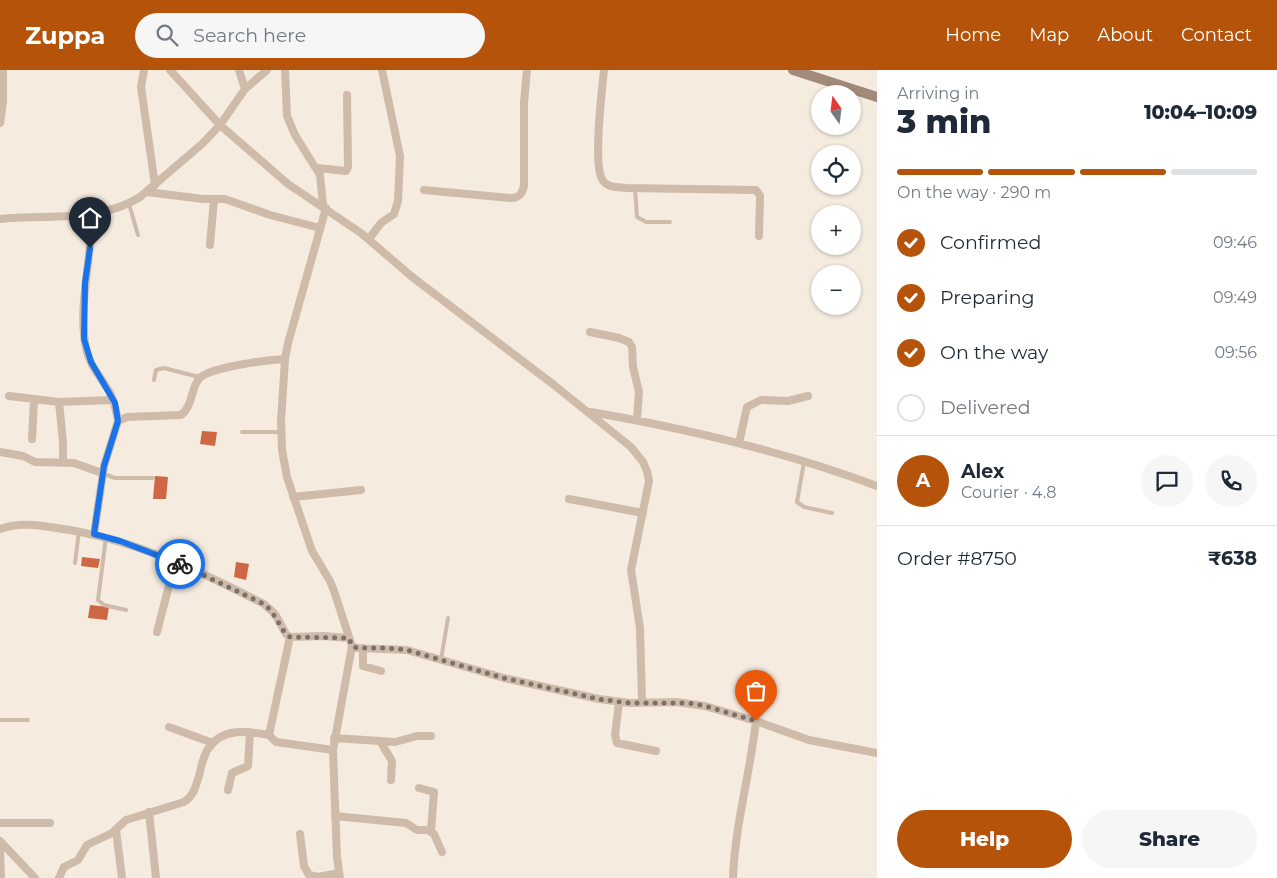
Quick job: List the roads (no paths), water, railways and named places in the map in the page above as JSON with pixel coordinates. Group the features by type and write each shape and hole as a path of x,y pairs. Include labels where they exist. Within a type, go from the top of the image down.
{"main road":[{"path":"793,70 818,74 877,97"}],"street":[{"path":"0,123 3,102 3,70"},
{"path":"144,70 141,87 155,185"},
{"path":"170,70 220,125 288,184 368,239 411,276 588,412 639,454 647,471 649,481 631,570 640,628 642,702"},
{"path":"239,70 245,89"},
{"path":"0,219 91,214 118,209 129,204 147,192 202,144 220,125 245,89 267,70"},
{"path":"285,70 288,116 296,135 318,168 322,183 324,207 285,359 281,432 284,462 293,497 312,551 334,591 350,642 332,750 339,876 309,876 304,866 300,834"},
{"path":"368,239 381,223 394,214 398,201 400,156 382,70"},
{"path":"424,190 511,198 522,193 524,186 524,103 527,70"},
{"path":"604,70 599,120 600,171 602,179 610,186 635,188 756,190 760,196 759,236"},
{"path":"318,168 342,171 348,167 347,95"},
{"path":"147,192 230,200 264,213 320,228"},
{"path":"210,245 214,199"},
{"path":"91,214 91,240 85,283 84,339 91,362 113,400 118,421 102,473 94,534"},
{"path":"590,332 619,338 629,342 632,347 634,373 639,392 637,420"},
{"path":"118,421 127,417 181,414 187,407 199,377 246,364 285,359"},
{"path":"9,396 59,402 113,400"},
{"path":"739,443 746,407 761,400 788,401 808,396"},
{"path":"32,439 34,400"},
{"path":"59,402 63,462"},
{"path":"588,412 637,420 739,443 877,486"},
{"path":"0,452 23,456 35,462 78,464 102,473"},
{"path":"293,497 361,490"},
{"path":"569,499 643,513"},
{"path":"0,529 20,524 79,531 120,541 175,562 264,604 275,614 286,634 290,637 350,642 363,648 398,649 504,678 619,702 676,702 705,706 756,721 809,740 877,753"},
{"path":"157,632 175,562"},
{"path":"269,735 290,637"},
{"path":"363,648 363,666 381,671"},
{"path":"619,702 614,735 617,743 656,751"},
{"path":"733,878 738,824 751,760 756,721"},
{"path":"169,727 213,743"},
{"path":"228,790 232,774 248,766 250,732"},
{"path":"60,878 64,866 81,858 87,845 116,830 126,820 184,802 189,798 195,788 205,756 213,743 230,733 250,732 269,735 276,742 332,750"},
{"path":"334,738 395,742 417,736 431,736"},
{"path":"380,741 392,761 392,780"},
{"path":"419,788 434,792 431,831 442,852"},
{"path":"149,812 156,878"},
{"path":"335,816 406,823 417,830 431,831"},
{"path":"0,823 50,823"},
{"path":"116,830 122,878"},
{"path":"0,841 35,878"},
{"path":"0,851 1,878"}],"lane":[{"path":"635,188 637,217 646,222 670,222"},
{"path":"129,204 138,235"},
{"path":"154,380 156,370 164,368 199,377"},
{"path":"242,432 281,432"},
{"path":"804,462 797,502 804,508 832,513"},
{"path":"102,473 115,478 152,478"},
{"path":"75,563 79,531"},
{"path":"106,537 98,600 104,605 126,610"},
{"path":"441,660 448,618"},
{"path":"0,720 28,720"}]}
